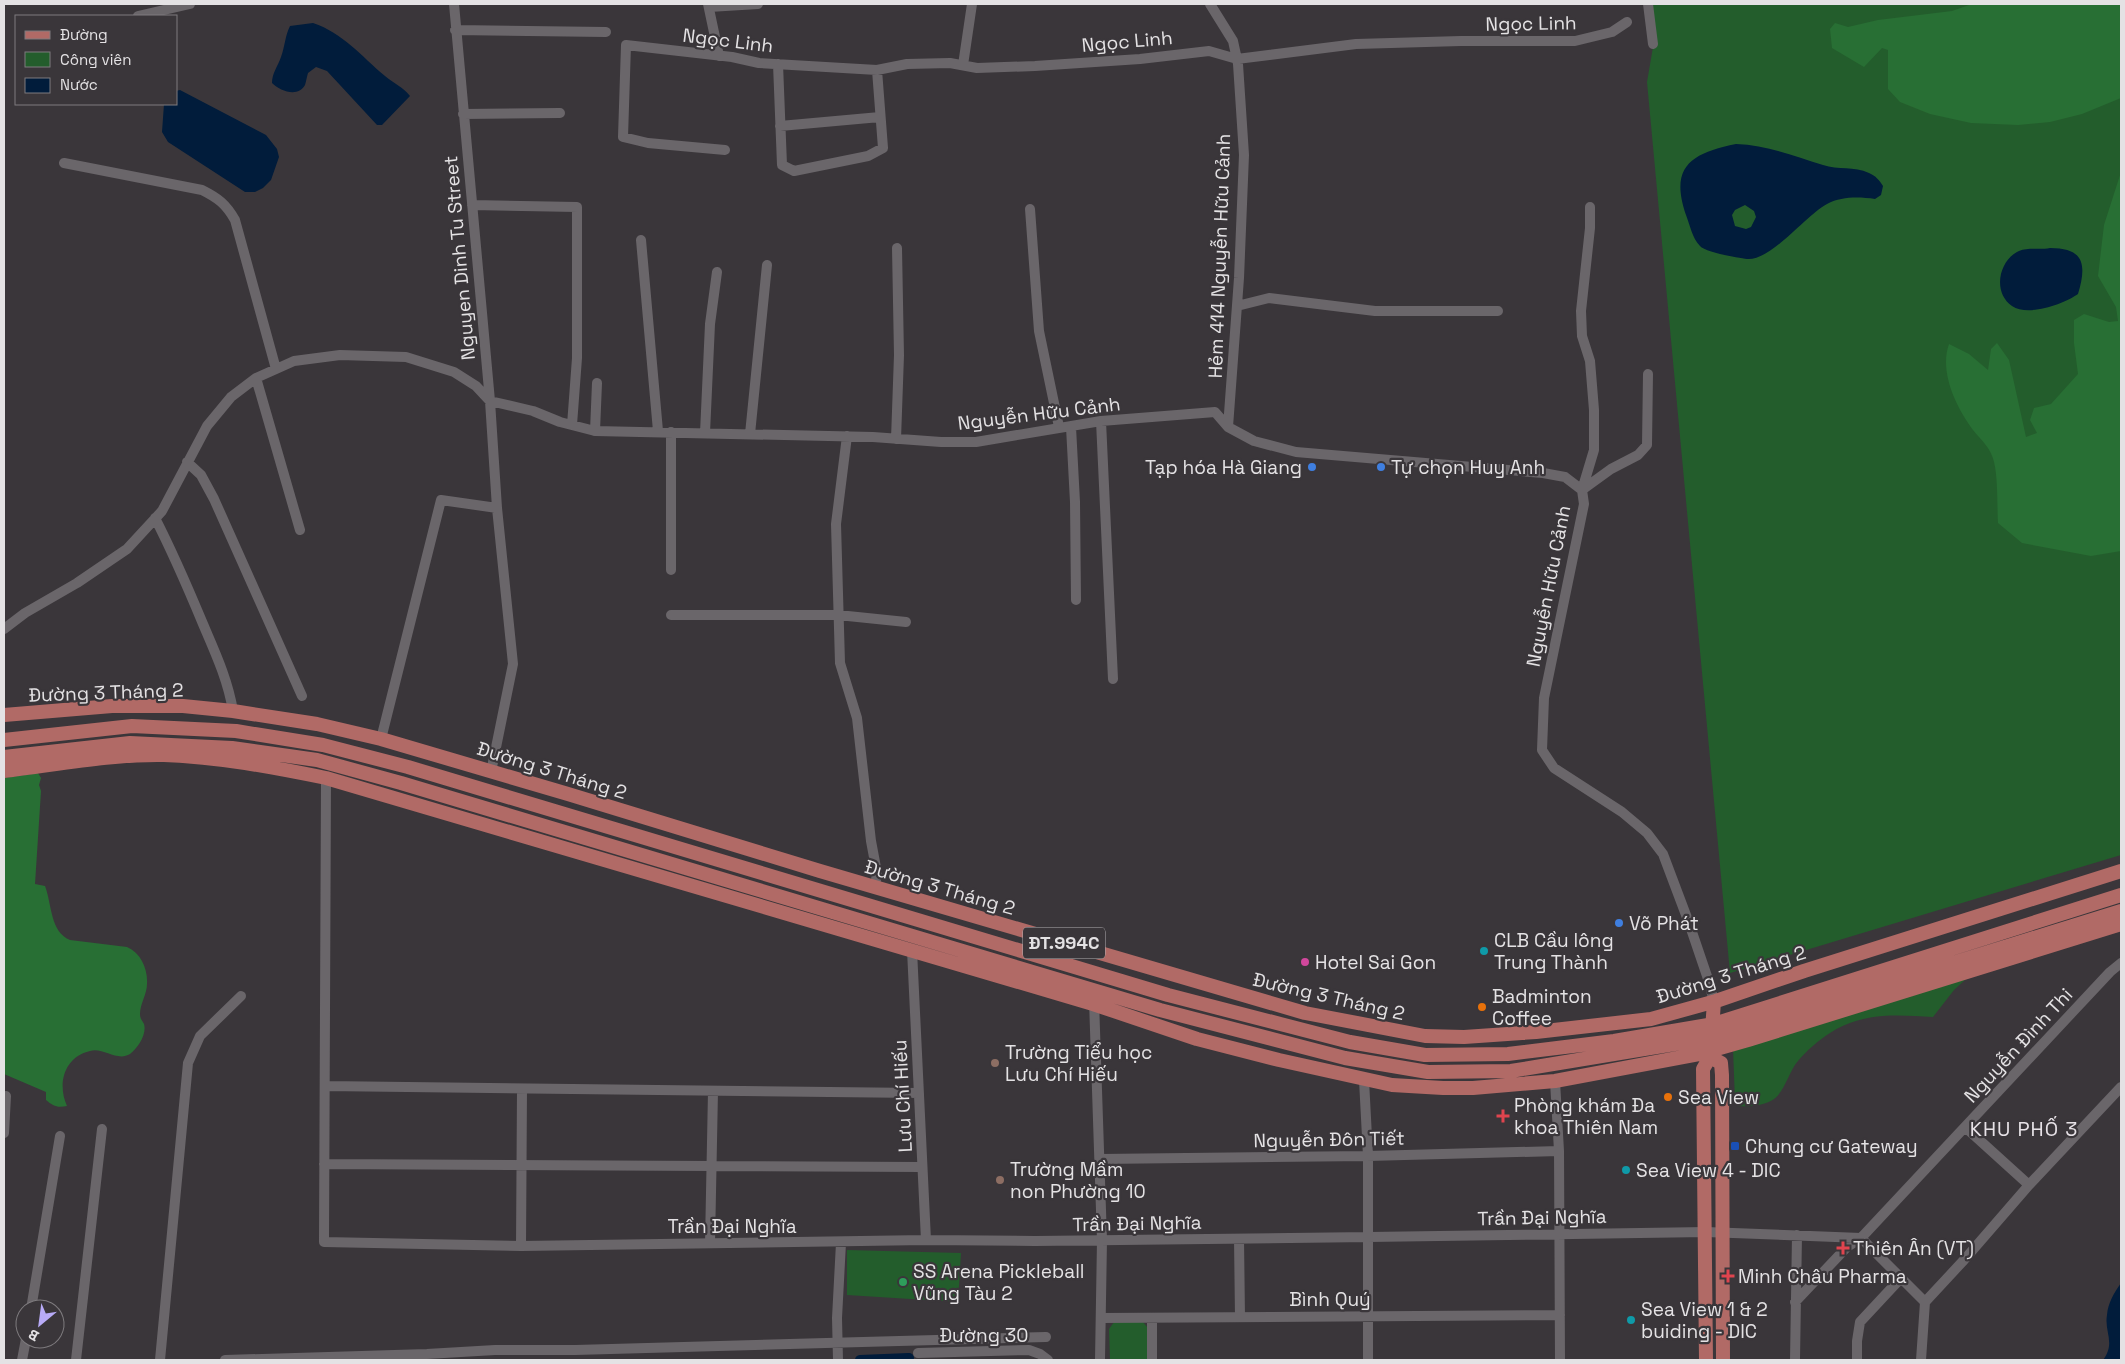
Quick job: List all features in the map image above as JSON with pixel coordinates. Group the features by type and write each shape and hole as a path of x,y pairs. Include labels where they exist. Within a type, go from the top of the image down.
{"main road":[{"name":"Đường 3 Tháng 2","path":"4,714 112,706 183,706 233,711 317,724 381,740 568,794 911,898 1305,1014 1425,1036 1457,1037 1543,1031 1651,1019 1714,1002 1804,971 2121,871"},
{"name":"Đường 3 Tháng 2","path":"4,740 132,726 236,732 324,746 408,767 1168,995 1350,1042 1425,1055 1508,1054 1614,1041 1711,1042 2121,895"},
{"name":"Đường 3 Tháng 2","path":"4,757 130,743 232,748 317,760 401,783 859,920 912,943 1094,998 1197,1039 1364,1080 1392,1085 1473,1088 1555,1081 1711,1042 2121,924"},
{"name":"Đường 3 Tháng 2","path":"4,771 120,757 162,755 222,758 326,778 853,934 912,943"},
{"path":"906,916 911,898"},
{"name":"Đường 3 Tháng 2","path":"1094,998 1169,1013 1345,1058 1428,1072 1511,1071 1711,1042 2121,911"},
{"path":"853,934 859,920"},
{"path":"1706,1360 1703,1070 1711,1042 1714,1002"},
{"path":"1457,1037 1459,1055"},
{"path":"1711,1042 1721,1063 1723,1360"}],"street":[{"path":"142,15 186,4"},
{"name":"Nguyen Dinh Tu Street","path":"454,4 490,401 497,508 513,664 491,772"},
{"path":"719,56 709,5 758,4"},
{"path":"963,65 972,4"},
{"name":"Hẻm 414 Nguyễn Hữu Cảnh","path":"1210,4 1233,41 1237,60 1244,155 1237,306 1228,427"},
{"path":"1648,4 1653,44"},
{"name":"Ngọc Linh","path":"725,150 648,143 623,137 626,45 778,64 877,70 907,64 950,63 977,68 1140,59 1209,51 1237,60 1356,44 1461,41 1575,42 1612,32 1627,22"},
{"path":"455,30 606,32"},
{"path":"778,64 782,165 794,171 868,156 883,148 877,70"},
{"path":"463,114 560,113"},
{"path":"780,126 880,117"},
{"path":"64,164 202,190 217,197 226,204 235,220 276,369"},
{"path":"472,204 577,207 577,358 572,426"},
{"path":"1582,490 1594,450 1594,410 1590,360 1582,336 1581,311 1590,228 1590,207"},
{"path":"1030,209 1039,331 1059,427"},
{"path":"641,240 658,431"},
{"path":"896,439 899,355 897,248"},
{"path":"750,434 766,265"},
{"path":"705,433 710,324 717,272"},
{"path":"1237,306 1269,298 1375,311 1498,311"},
{"path":"4,629 25,613 77,583 127,549 162,511 207,426 231,397 256,378 294,361 340,355 406,357 454,372 476,386 490,401"},
{"path":"1582,490 1611,468 1638,455 1647,445 1648,374"},
{"path":"256,378 300,530"},
{"path":"595,431 597,383"},
{"name":"Nguyễn Hữu Cảnh","path":"490,401 533,411 572,426 595,431 847,436 976,442 1101,421 1215,412 1228,427 1254,441 1296,452 1544,473 1565,477 1582,490 1584,504 1544,698 1542,750 1554,768 1622,812 1647,833 1663,854 1689,923 1714,1002"},
{"path":"1101,421 1113,679"},
{"path":"1070,427 1075,502 1076,600"},
{"path":"671,432 671,570"},
{"path":"847,436 836,524 840,664 858,718 872,841 878,873 875,887"},
{"path":"187,462 201,474 214,499 302,696"},
{"path":"381,740 441,500 497,508"},
{"path":"155,518 177,562 221,666 233,711"},
{"path":"671,615 838,616 906,622"},
{"path":"326,778 324,1164 922,1167"},
{"name":"Lưu Chí Hiếu","path":"912,943 926,1240"},
{"name":"Nguyễn Đình Thi","path":"1796,1302 1847,1247 1861,1238 2110,972 2121,964"},
{"path":"160,1360 188,1063 200,1036 241,996"},
{"path":"1094,998 1102,1240 1100,1360"},
{"path":"1605,1025 1614,1041"},
{"path":"1542,1050 1543,1031"},
{"path":"1364,1080 1368,1156 1368,1360"},
{"path":"1555,1081 1559,1151 1560,1360"},
{"path":"325,1086 919,1093"},
{"path":"1921,1360 1925,1302 2029,1185 2121,1086"},
{"path":"521,1246 522,1089"},
{"path":"710,1243 713,1092"},
{"path":"4,1133 6,1096"},
{"path":"1965,1127 2029,1185"},
{"path":"76,1360 102,1129"},
{"path":"33,1299 60,1136"},
{"name":"Nguyễn Đôn Tiết","path":"1100,1159 1368,1156 1559,1151"},
{"name":"Trần Đại Nghĩa","path":"324,1164 324,1242 521,1246 1706,1232 1861,1238"},
{"path":"1795,1360 1797,1235"},
{"path":"1861,1238 1925,1302"},
{"path":"1239,1239 1240,1317"},
{"path":"837,1351 841,1243"},
{"path":"1857,1360 1860,1322 1901,1278"},
{"name":"Bình Quý","path":"1101,1318 1560,1314"},
{"path":"1152,1318 1152,1360"},
{"path":"225,1360 495,1350 837,1351 1046,1337"},
{"name":"Đường 30","path":"918,1353 1029,1350 1040,1354 1048,1360"}],"green space":[{"path":"1648,4 2121,4 2121,855 1730,973 1647,82 1653,47"},
{"path":"1972,4 2121,4 2121,98 2082,114 2050,122 2018,125 1971,123 1930,114 1900,102 1888,89 1888,50 1882,48 1864,67 1832,48 1830,29 1835,23 1848,27 1878,20 1952,11"},
{"path":"2121,172 2121,551 2091,556 2022,543 1998,523 1996,476 1993,457 1967,421 1955,400 1948,377 1946,355 1949,344 1969,354 1988,370 1991,349 1997,343 2009,360 2026,437 2037,433 2030,420 2034,408 2051,404 2078,374 2074,343 2074,320 2084,314 2109,322 2118,321 2116,307 2098,276 2104,225"},
{"path":"38,773 41,778 39,785 41,791 35,884 45,886 55,924 63,936 70,940 127,947 140,957 145,967 147,978 147,988 140,1014 145,1028 139,1045 130,1054 125,1056 115,1056 95,1050 81,1054 74,1059 65,1073 63,1081 64,1098 67,1106 64,1107 55,1106 46,1100 46,1092 4,1074 4,778"},
{"path":"1977,969 1954,990 1933,1017 1880,1016 1854,1021 1842,1026 1821,1039 1801,1057 1781,1091 1774,1099 1756,1106 1737,1106 1735,1101 1733,1049"},
{"name":"SS Arena Pickleball Vũng Tàu 2","path":"847,1250 961,1253 958,1302 847,1295"},
{"path":"1142,1321 1148,1328 1148,1360 1110,1360 1109,1329 1114,1322"}],"water":[{"path":"313,23 324,27 343,39 410,96 382,125 377,125 327,71 316,67 308,73 302,89 294,92 284,91 272,83 290,26"},
{"path":"178,90 266,135 277,149 279,157 271,180 263,188 255,192 245,192 168,142 162,132 164,105 178,105"},
{"path":"1736,144 1759,146 1829,166 1863,171 1874,175 1883,186 1881,195 1875,199 1845,198 1827,204 1777,246 1756,258 1747,259 1715,252 1703,248 1695,239 1681,198 1680,185 1683,173 1688,165 1707,152","holes":["1745,205 1754,211 1756,217 1751,227 1746,229 1735,226 1732,215 1735,210"]},
{"path":"2050,248 2070,251 2080,260 2082,274 2078,294 2064,302 2036,310 2019,309 2012,306 2002,293 2000,285 2000,277 2007,261 2019,251"},
{"path":"2121,1283 2121,1360 2103,1360 2109,1348 2106,1321 2109,1306"}],"waterway":[{"path":"860,1360 909,1358"}],"place":[{"name":"Tạp hóa Hà Giang","path":"1312,467"},
{"name":"Tự chọn Huy Anh","path":"1381,467"},
{"name":"Võ Phát","path":"1619,923"},
{"name":"CLB Cầu lông Trung Thành","path":"1484,951"},
{"name":"Hotel Sai Gon","path":"1305,962"},
{"name":"Badminton Coffee","path":"1482,1007"},
{"name":"Trường Tiểu học Lưu Chí Hiếu","path":"995,1063"},
{"name":"Sea View","path":"1668,1097"},
{"name":"Phòng khám Đa khoa Thiên Nam","path":"1503,1116"},
{"name":"Chung cư Gateway","path":"1735,1146"},
{"name":"Sea View 4 - DIC","path":"1626,1170"},
{"name":"Trường Mầm non Phường 10","path":"1000,1180"},
{"name":"Thiên Ân (VT)","path":"1843,1248"},
{"name":"Minh Châu Pharma","path":"1728,1276"},
{"name":"SS Arena Pickleball Vũng Tàu 2","path":"903,1282"},
{"name":"Sea View 1 & 2 buiding - DIC","path":"1631,1320"}],"district":[{"name":"KHU PHỐ 3","path":"2024,1129"}]}
